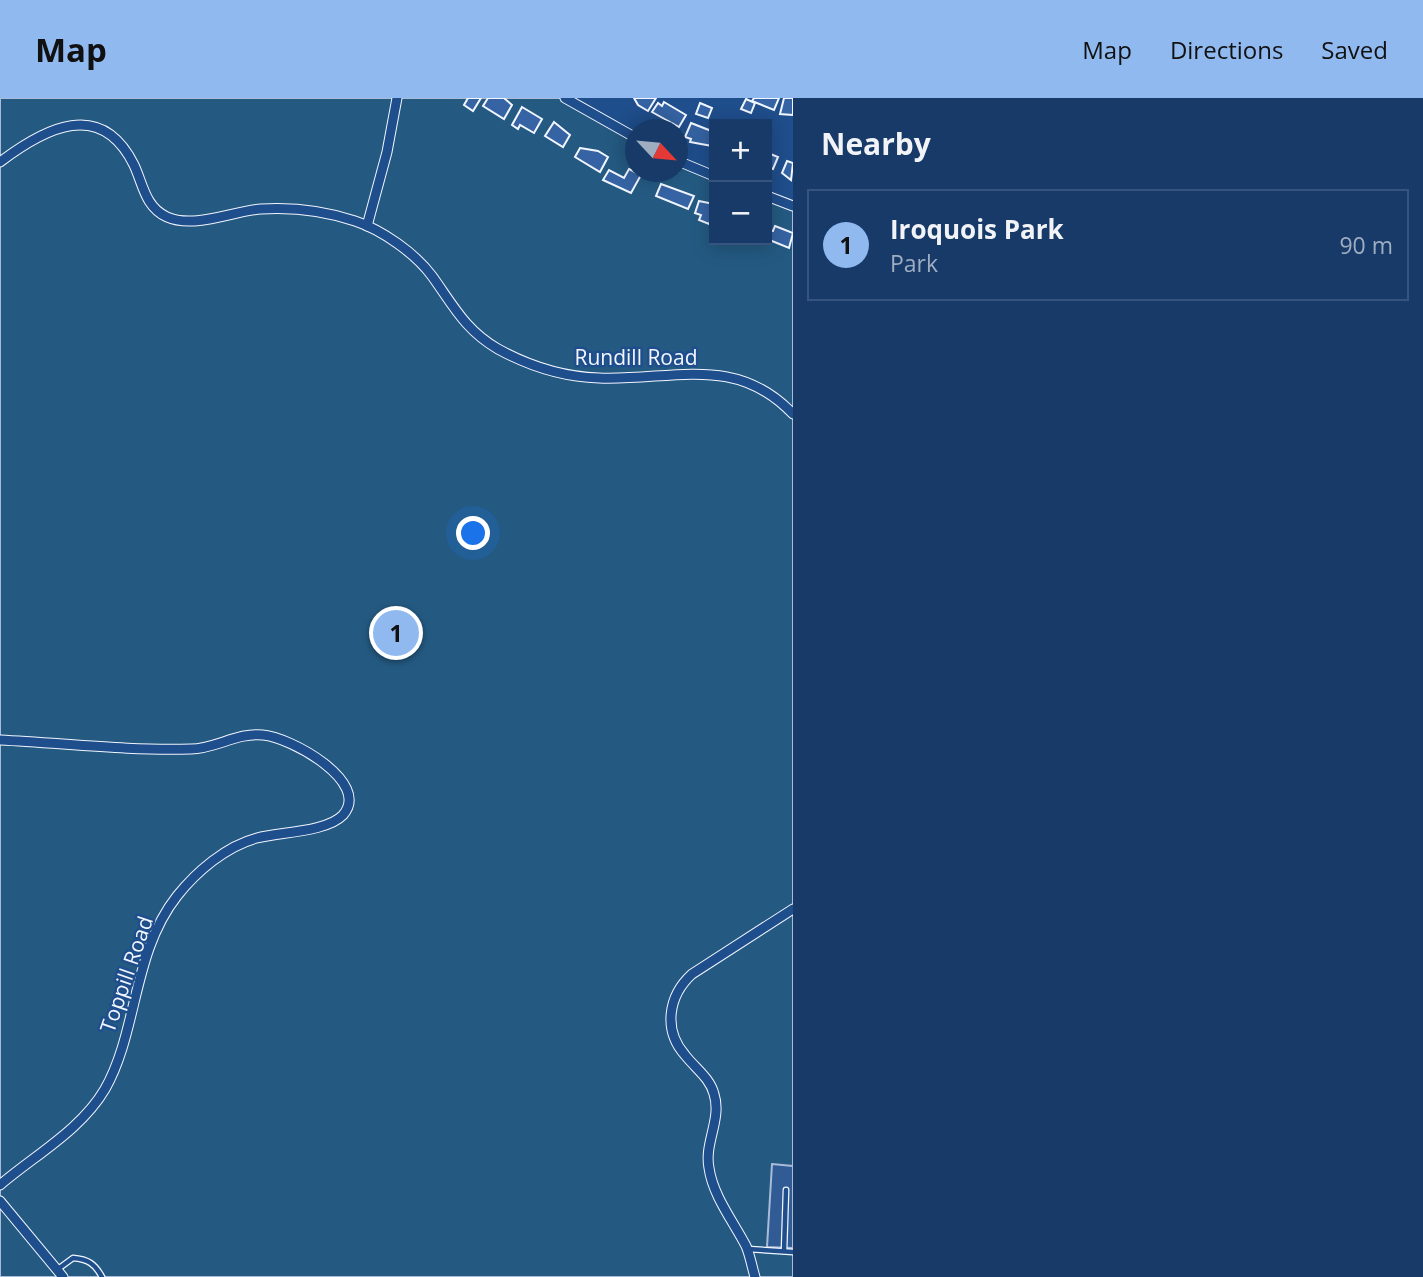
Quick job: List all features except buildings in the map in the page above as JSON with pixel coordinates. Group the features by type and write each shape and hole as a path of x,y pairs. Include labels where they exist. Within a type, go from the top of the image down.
{"street":[{"path":"367,226 387,152 397,98"},
{"path":"565,98 625,132"},
{"name":"Rundill Road","path":"0,162 35,135 53,127 85,123 107,131 122,145 135,166 148,199 168,217 186,220 260,209 297,209 331,214 367,226 407,251 431,275 456,314 469,328 482,340 524,361 564,374 597,378 701,373 727,375 755,383 793,414"},
{"path":"688,165 709,174"},
{"path":"772,198 793,206"},
{"name":"Toppill Road","path":"0,740 191,750 264,735 283,740 314,759 346,783 351,794 347,809 337,820 247,841 224,854 183,889 155,934 105,1088 81,1118 0,1185"},
{"path":"755,1277 747,1248 713,1184 709,1171 708,1153 717,1108 715,1096 708,1080 677,1045 672,1032 671,1011 680,988 692,974 793,909"},
{"path":"0,1201 61,1273"}],"lane":[{"path":"783,1251 786,1190"},
{"path":"747,1248 793,1252"},
{"path":"61,1273 73,1258 85,1258 96,1266 102,1277"}],"shaded area":[{"path":"0,98 565,98 625,132 625,182 688,182 688,164 709,173 709,245 772,245 772,197 793,206 793,1277 0,1277"},
{"path":"772,1164 793,1166 793,1248 767,1247"}],"place":[{"name":"Iroquois Park","path":"396,633"}]}
